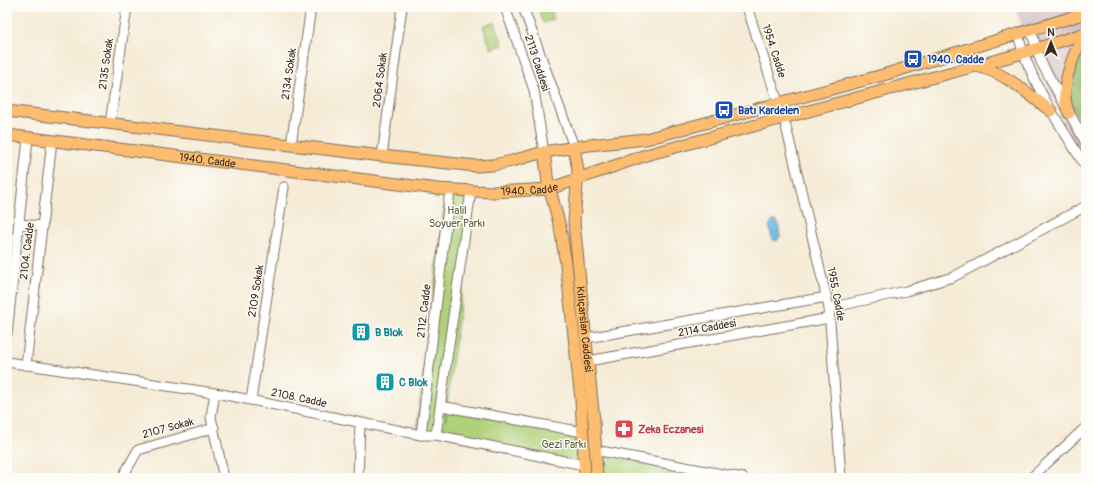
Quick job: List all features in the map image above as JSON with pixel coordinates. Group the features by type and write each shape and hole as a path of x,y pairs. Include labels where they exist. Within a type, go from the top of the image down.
{"main road":[{"path":"7,111 382,156 476,166 493,165 544,152 646,139 778,102 858,82 1018,35 1086,13"},
{"path":"1069,113 1065,99 1066,84 1075,52 1086,34"},
{"name":"1940. Cadde","path":"7,135 450,190 514,192 549,189 646,155 975,66 1086,34"},
{"path":"975,66 990,69 1010,81 1051,111"},
{"name":"Kılıçarslan Caddesi","path":"574,147 578,165 574,222 594,421 597,478"},
{"name":"Kılıçarslan Caddesi","path":"544,152 545,170 560,227 566,264 581,400 585,478"}],"street":[{"name":"2135 Sokak","path":"110,124 127,7"},
{"name":"2134 Sokak","path":"291,145 311,7"},
{"name":"2064 Sokak","path":"382,156 402,7"},
{"name":"2113 Caddesi","path":"505,7 534,90 544,152"},
{"name":"2113 Caddesi","path":"524,7 574,147"},
{"name":"1954. Cadde","path":"747,7 778,102"},
{"path":"1031,31 1041,62 1086,142"},
{"path":"1018,35 1022,53 1051,111 1086,167"},
{"name":"1955. Cadde","path":"784,118 829,308 841,478"},
{"name":"2104. Cadde","path":"7,334 28,138"},
{"name":"2104. Cadde","path":"26,365 52,141"},
{"name":"2109 Sokak","path":"251,400 284,187"},
{"name":"2112. Cadde","path":"421,435 450,190"},
{"path":"436,435 472,191"},
{"path":"829,308 906,291 953,277 1086,206"},
{"path":"19,224 42,226"},
{"name":"2114 Caddesi","path":"586,338 826,297"},
{"name":"2114 Caddesi","path":"588,361 830,318"},
{"name":"2108. Cadde","path":"7,362 215,393 421,435 436,435 584,465"},
{"path":"215,393 211,416 224,478"},
{"path":"441,406 583,432"},
{"path":"358,478 360,423"},
{"name":"2107 Sokak","path":"122,478 138,450 214,428"},
{"path":"1031,478 1086,428"},
{"path":"596,450 743,478"}],"shaded area":[{"path":"1014,7 1086,7 1086,173"}],"green space":[{"path":"538,7 550,7 554,19 543,23"},
{"path":"495,22 503,45 491,49 483,26"},
{"path":"1086,44 1086,129 1071,105 1068,93 1084,45"},
{"name":"Halil Soyuer Parkı","path":"446,193 474,195 445,421 448,408 579,432 580,456 575,461 443,432 416,434"},
{"name":"Gezi Parkı","path":"601,456 733,478 603,478"}],"water":[{"path":"773,221 777,221 779,226 780,236 777,241 772,239 769,225"}],"place":[{"name":"1940. Cadde","path":"913,59"},
{"name":"Batı Kardelen","path":"724,110"},
{"name":"B Blok","path":"361,332"},
{"name":"C Blok","path":"385,382"},
{"name":"Zeka Eczanesi","path":"624,429"}]}
